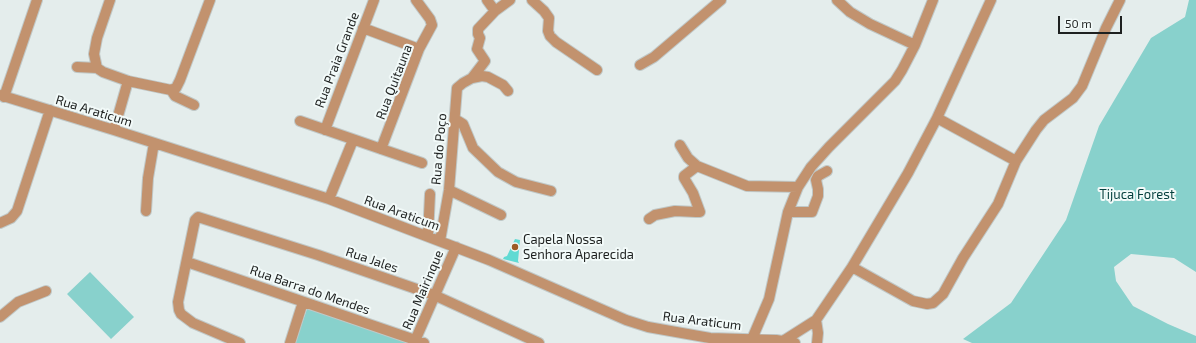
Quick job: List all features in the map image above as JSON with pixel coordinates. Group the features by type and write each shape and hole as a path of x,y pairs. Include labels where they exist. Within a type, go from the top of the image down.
{"street":[{"path":"2,96 37,0"},
{"path":"97,68 94,54 97,38 110,0"},
{"path":"77,67 97,68 103,72 128,80 171,90 176,88 210,0"},
{"name":"Rua Praia Grande","path":"325,130 374,0"},
{"name":"Rua Quitauna","path":"381,149 419,49 432,24 430,18 416,0"},
{"path":"487,0 495,11"},
{"path":"508,91 503,85 488,77 477,77 485,61 477,49 480,38 478,29 495,11 510,0"},
{"path":"532,0 549,18 548,31 550,36 556,42 597,70"},
{"path":"640,65 654,57 721,0"},
{"path":"837,0 850,12 870,24 915,45"},
{"path":"752,339 769,299 788,212 798,187 811,168 829,147 895,81 915,45 933,0"},
{"path":"783,341 816,320 852,267 908,173 937,118 991,0"},
{"path":"852,267 912,302 927,304 933,303 943,294 963,258 998,204 1016,161 1044,120 1073,98 1082,86 1106,28 1120,0"},
{"path":"363,28 419,49"},
{"name":"Rua do Poço","path":"440,240 449,190 457,88 477,77"},
{"path":"114,130 128,80"},
{"path":"171,90 175,96 194,106"},
{"name":"Rua Araticum","path":"2,96 114,130 329,199 440,240 626,320 678,338 710,338 736,341 752,339 795,343"},
{"path":"0,223 11,218 17,211 50,110"},
{"path":"937,118 1016,161"},
{"path":"455,119 463,124 474,149 498,172 516,182 551,191"},
{"path":"300,121 422,163"},
{"path":"329,199 353,140"},
{"path":"146,211 147,182 154,143"},
{"path":"680,145 688,158 697,166 747,186 798,187"},
{"path":"649,219 655,215 675,211 700,212 684,178 684,176 697,166"},
{"path":"788,212 812,212 818,196 816,180 818,176 827,171"},
{"path":"449,190 501,214"},
{"path":"428,236 430,194"},
{"name":"Rua Jales","path":"187,262 194,222 196,218 200,217 318,255 434,295 539,343"},
{"name":"Rua Mairinque","path":"418,342 434,295 456,247"},
{"path":"187,262 178,302 181,314 193,323 240,343"},
{"name":"Rua Barra do Mendes","path":"187,262 418,342"},
{"path":"0,318 18,302 46,291"},
{"path":"290,343 303,302"},
{"path":"816,320 818,333 817,343"}],"green space":[{"name":"Tijuca Forest","path":"1189,0 1196,0 1196,272 1174,258 1131,254 1114,267 1116,281 1133,306 1168,324 1196,336 1196,343 972,343 963,339 1011,303 1066,220 1099,126 1151,38 1185,17"},
{"path":"90,272 134,317 111,339 67,294"},
{"path":"308,306 408,339 407,343 295,343"}],"building":[{"name":"Capela Nossa Senhora Aparecida","path":"515,239 520,240 519,263 503,259 507,256"}],"place":[{"name":"Capela Nossa Senhora Aparecida","path":"515,247"}]}
